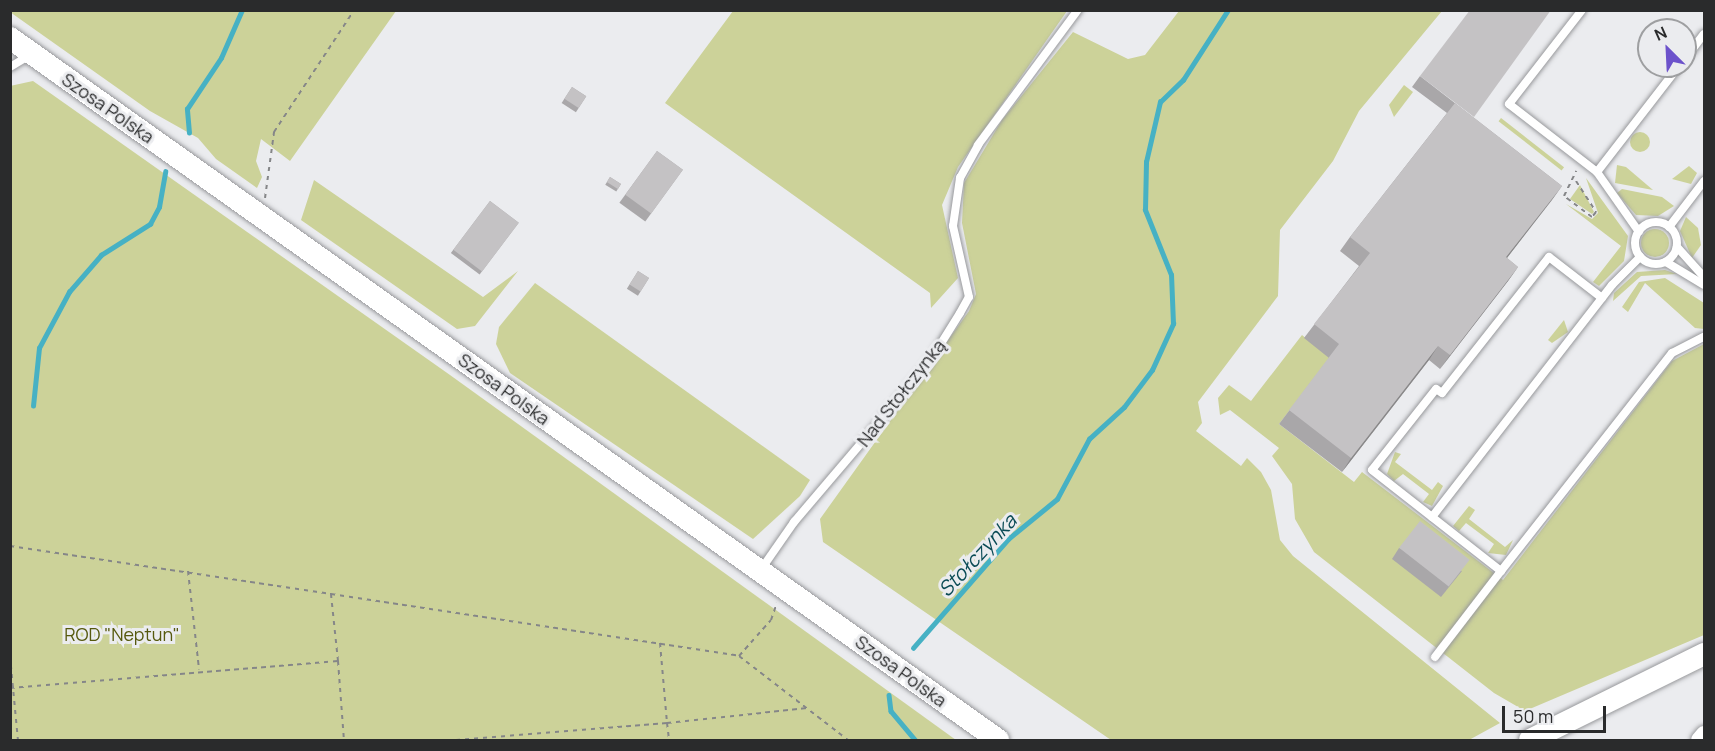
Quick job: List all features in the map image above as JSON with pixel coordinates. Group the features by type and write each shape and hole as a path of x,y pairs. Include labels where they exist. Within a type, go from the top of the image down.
{"street":[{"name":"Szosa Polska","path":"10,38 998,741"},
{"path":"1543,738 1704,654"},
{"path":"1699,741 1704,734"}],"lane":[{"name":"Nad Stołczynką","path":"760,572 794,522 927,366 960,313 969,297 953,226 960,178 978,145 1077,10"},
{"path":"1432,517 1602,298 1640,257 1639,232 1597,172 1509,104 1581,10"},
{"path":"10,67 32,53"},
{"path":"1597,172 1670,78"},
{"path":"1669,227 1704,181"},
{"path":"1639,232 1653,223 1669,227"},
{"path":"1669,227 1677,247 1704,277"},
{"path":"1666,262 1677,247"},
{"path":"1501,571 1372,470 1436,389 1442,393 1549,256 1602,298"},
{"path":"1640,257 1666,262 1704,285"},
{"path":"1435,657 1672,353 1704,337"}],"path":[{"path":"258,214 270,187 274,132 354,10"},
{"path":"1576,181 1564,196 1592,217 1596,212 1576,181 1572,177 1584,162"},
{"path":"10,546 188,571 739,656 848,740"},
{"path":"188,571 199,669"},
{"path":"332,594 344,741"},
{"path":"739,656 771,620 779,596"},
{"path":"660,643 669,741"},
{"path":"10,656 18,741"},
{"path":"12,688 199,669 338,661"},
{"path":"456,741 667,723 807,708"}],"green space":[{"path":"396,11 290,161 261,139 256,161 262,177 257,188 216,159 198,138 150,111 10,12"},
{"path":"733,11 1067,11 958,167 942,205 958,278 931,308 930,293 665,103"},
{"path":"1179,11 1442,11 1359,111 1333,161 1280,230 1278,296 1198,402 1202,423 1196,431 1241,466 1247,458 1261,472 1271,490 1280,540 1293,556 1500,723 1469,740 1111,740 823,542 820,519 969,311 976,294 962,223 964,183 1002,120 1073,32 1128,59 1145,55"},
{"name":"ROD \"Neptun\"","path":"33,81 450,375 956,740 11,740 10,86"},
{"path":"1404,85 1413,92 1394,117 1389,105"},
{"path":"1501,118 1564,167 1562,170 1499,121"},
{"path":"1640,132 1647,135 1650,142 1647,149 1640,152 1633,149 1630,142 1633,135"},
{"path":"1617,165 1626,167 1653,190 1615,183"},
{"path":"1689,166 1697,173 1691,184 1672,179"},
{"path":"1586,178 1628,236 1624,261 1599,286 1593,282 1621,246 1566,204 1592,219 1598,213"},
{"path":"314,180 483,297 518,271 475,326 457,329 301,220"},
{"path":"1580,185 1594,212 1592,214 1570,199"},
{"path":"1622,189 1662,197 1674,206 1658,216 1636,215 1617,193"},
{"path":"1686,217 1698,228 1701,245 1692,258 1680,231"},
{"path":"1655,229 1665,233 1669,243 1665,253 1655,257 1645,253 1641,243 1645,233"},
{"path":"1665,270 1677,274 1641,276 1613,301 1614,293 1637,272"},
{"path":"1665,278 1704,303 1704,329 1695,328 1645,283 1628,312 1622,307 1639,282"},
{"path":"535,283 810,480 800,496 753,539 510,373 496,344 499,327"},
{"path":"1564,320 1568,332 1552,343 1548,340"},
{"path":"1302,335 1330,358 1279,424 1354,482 1362,472 1503,580 1672,361 1704,344 1704,635 1525,711 1494,693 1314,552 1295,519 1292,484 1272,456 1279,448 1230,410 1220,415 1218,398 1229,385 1251,401"},
{"path":"1395,452 1401,454 1395,462 1432,490 1438,482 1443,486 1432,506 1423,502 1429,494 1403,474 1394,481 1387,474"},
{"path":"1469,506 1475,510 1469,519 1505,547 1513,540 1506,555 1488,553 1494,544 1466,523 1459,531 1453,526"}],"building":[{"path":"1470,10 1551,10 1474,117 1420,76"},
{"path":"572,87 586,96 579,108 564,99"},
{"path":"1455,103 1562,186 1506,257 1518,267 1450,355 1438,346 1351,458 1289,410 1339,344 1314,324 1370,253 1350,237"},
{"path":"657,151 683,170 651,213 625,195"},
{"path":"610,177 621,184 618,189 607,182"},
{"path":"490,201 519,223 482,271 453,250"},
{"path":"638,271 649,278 641,291 630,285"},
{"path":"1420,521 1470,560 1449,587 1399,548"}],"waterway":[{"path":"189,133 187,109 221,58 242,10"},
{"name":"Stołczynka","path":"913,648 1008,539 1057,499 1089,439 1124,407 1152,370 1173,324 1171,275 1145,210 1146,162 1160,102 1183,80 1228,10"},
{"path":"33,406 39,348 69,292 101,255 150,224 159,207 165,172"},
{"name":"Stołczynka","path":"889,695 891,711 915,740"}]}
